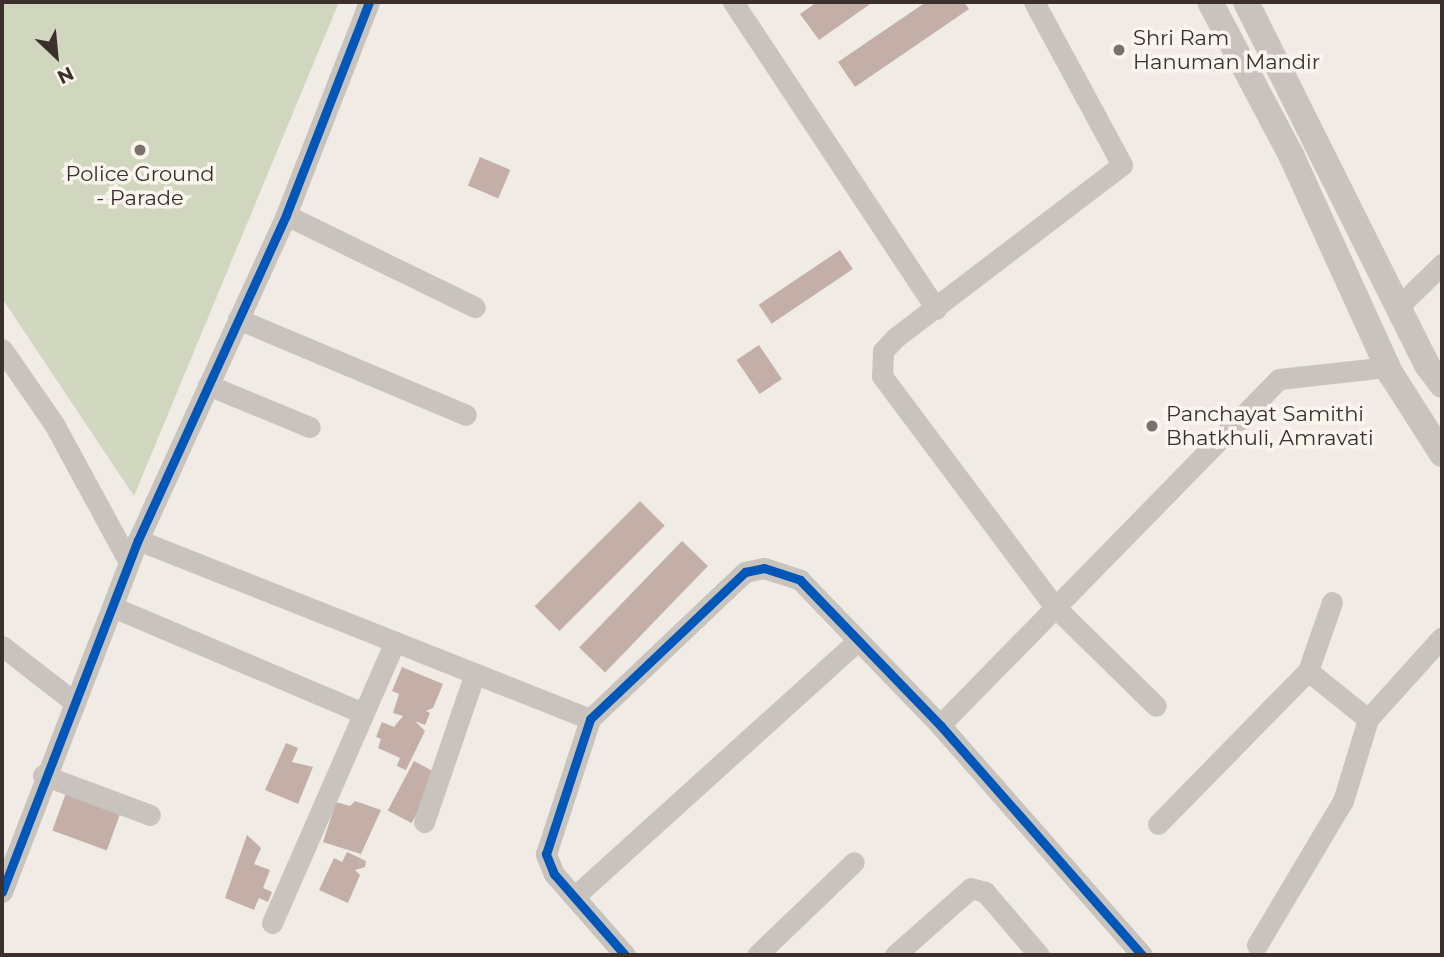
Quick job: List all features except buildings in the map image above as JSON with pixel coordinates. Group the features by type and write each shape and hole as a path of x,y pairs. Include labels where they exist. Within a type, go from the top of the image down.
{"street":[{"path":"2,892 43,775 138,540 286,215 369,2"},
{"path":"733,2 936,309"},
{"path":"1034,2 1122,165 884,351 882,376 1055,607 1156,706"},
{"path":"1210,2 1291,155 1388,367 1442,454"},
{"path":"1246,2 1400,306 1426,365 1442,385"},
{"path":"286,215 475,307"},
{"path":"1400,306 1442,264"},
{"path":"239,319 466,415"},
{"path":"2,349 54,424 129,562"},
{"path":"940,725 1279,379 1388,367"},
{"path":"208,385 310,427"},
{"path":"138,540 590,719"},
{"path":"625,955 548,863 546,843 590,719 744,572 779,570 800,580 940,725 1142,955"},
{"path":"1158,824 1308,671 1332,602"},
{"path":"113,607 363,713"},
{"path":"1257,945 1343,802 1368,719 1442,638"},
{"path":"574,897 858,640"},
{"path":"272,923 394,642"},
{"path":"2,646 73,701"},
{"path":"1308,671 1368,719"},
{"path":"424,822 475,673"},
{"path":"43,775 150,815"},
{"path":"757,955 853,862"},
{"path":"895,955 971,888 985,892 1039,955"}],"green space":[{"name":"Police Ground - Parade","path":"2,2 339,2 134,496 2,298"}],"cycle path":[{"path":"2,892 138,540 286,215 369,2"},
{"path":"625,955 554,874 546,854 590,719 745,572 764,568 800,580 940,725 1142,955"}],"place":[{"name":"Shri Ram Hanuman Mandir","path":"1119,50"},
{"name":"Police Ground - Parade","path":"140,150"},
{"name":"Panchayat Samithi Bhatkhuli, Amravati","path":"1152,426"}]}
